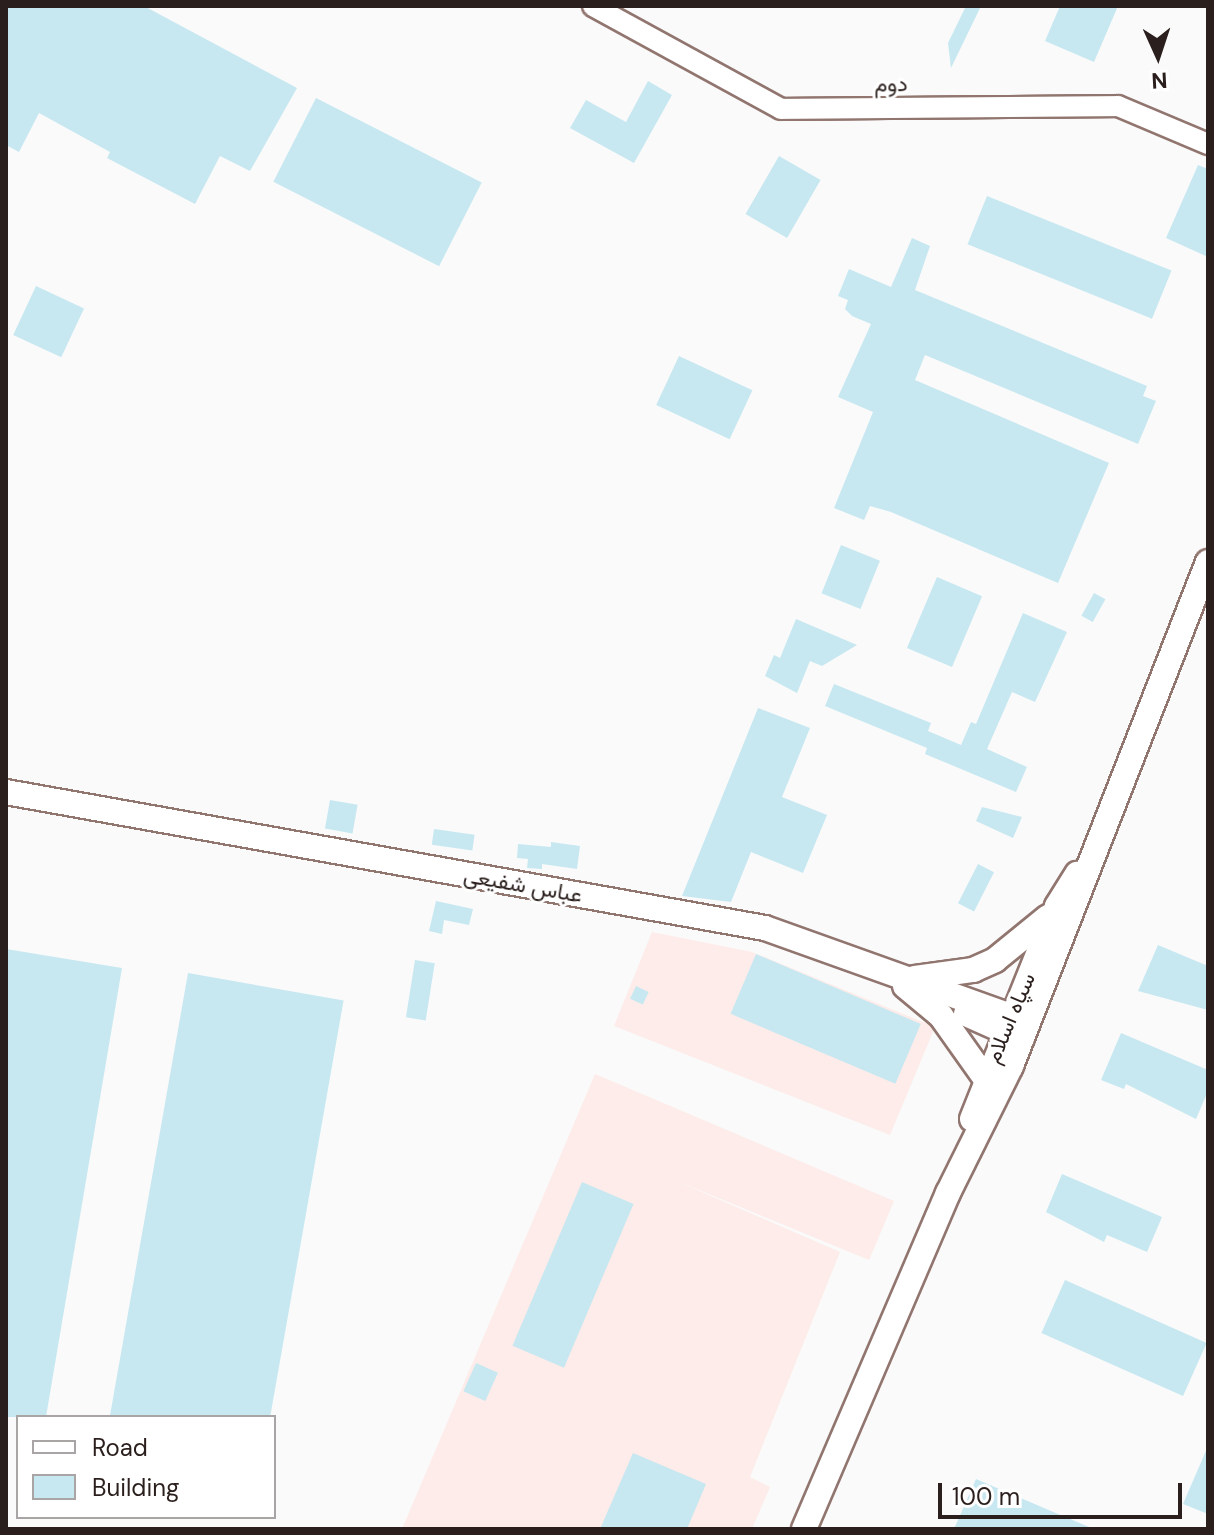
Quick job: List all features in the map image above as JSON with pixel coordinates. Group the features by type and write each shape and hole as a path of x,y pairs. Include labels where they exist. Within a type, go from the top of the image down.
{"main road":[{"name":"سپاه اسلام","path":"804,1529 1017,1027 1074,913 1091,852 1208,562"},
{"name":"عباس شفیعی","path":"6,792 765,928 1017,1027"},
{"name":"عباس شفیعی","path":"6,804 763,936 907,982"},
{"name":"سپاه اسلام","path":"948,1193 985,1078 1017,1027 1057,906 1091,852"},
{"path":"907,982 973,970 995,960 1038,930 1057,906"},
{"path":"907,982 941,1016 985,1078"}],"lane":[{"name":"دوم","path":"593,6 781,109 1118,106 1208,144"}],"shaded area":[{"path":"652,932 752,952 935,1027 890,1135 614,1026"},
{"path":"595,1074 894,1201 869,1260 672,1179 840,1252 750,1477 770,1487 752,1529 402,1529"}],"building":[{"path":"6,6 144,6 297,88 250,171 220,156 195,204 107,158 110,152 39,113 19,152 6,145"},
{"path":"966,6 981,6 951,68 948,43"},
{"path":"1060,6 1118,6 1094,62 1045,41"},
{"path":"648,81 672,95 634,163 570,128 586,100 626,122"},
{"path":"316,98 482,182 439,266 273,182"},
{"path":"779,156 821,180 787,238 746,214"},
{"path":"1198,165 1208,169 1208,257 1166,238"},
{"path":"987,196 1172,271 1152,319 968,244"},
{"path":"912,238 930,246 915,290 1147,386 1143,396 1156,401 1138,444 925,355 915,380 1109,463 1058,583 891,512 870,506 864,520 834,508 873,412 838,397 871,324 852,316 845,309 848,300 838,296 849,269 891,287"},
{"path":"36,286 84,308 61,357 13,335"},
{"path":"679,356 752,390 730,439 656,405"},
{"path":"841,545 880,561 860,609 822,593"},
{"path":"937,577 982,596 952,667 907,648"},
{"path":"1094,593 1105,599 1093,622 1081,616"},
{"path":"1023,613 1067,632 1035,702 1012,692 987,749 1027,767 1016,792 925,754 927,748 825,706 834,684 931,723 928,731 961,745 971,722 976,724"},
{"path":"796,619 857,645 822,666 810,661 797,693 765,676 774,655 780,658"},
{"path":"758,708 810,728 782,797 827,815 803,873 751,852 731,902 682,896"},
{"path":"330,800 358,805 353,833 325,829"},
{"path":"982,807 1022,817 1013,838 976,821"},
{"path":"434,829 475,835 472,851 432,845"},
{"path":"551,842 580,846 577,869 542,864 542,869 527,868 528,859 517,858 518,844 551,847"},
{"path":"978,864 994,872 974,911 958,903"},
{"path":"436,901 473,909 469,925 444,920 442,934 429,931"},
{"path":"1158,945 1208,966 1208,1010 1138,991"},
{"path":"6,949 122,968 46,1415 6,1417"},
{"path":"756,954 921,1024 895,1084 731,1014"},
{"path":"415,960 435,963 426,1020 406,1017"},
{"path":"188,973 344,1000 271,1415 110,1415"},
{"path":"636,986 649,992 643,1005 630,999"},
{"path":"1121,1033 1208,1070 1208,1091 1196,1119 1126,1084 1124,1089 1101,1080"},
{"path":"1062,1174 1162,1217 1147,1252 1107,1235 1104,1242 1046,1212"},
{"path":"582,1182 634,1204 564,1368 512,1346"},
{"path":"1065,1280 1207,1343 1183,1396 1041,1333"},
{"path":"476,1363 498,1373 485,1401 463,1391"},
{"path":"1208,1446 1208,1514 1183,1504"},
{"path":"633,1453 706,1484 687,1529 600,1529"},
{"path":"976,1479 1051,1511 1094,1529 954,1529"}]}
